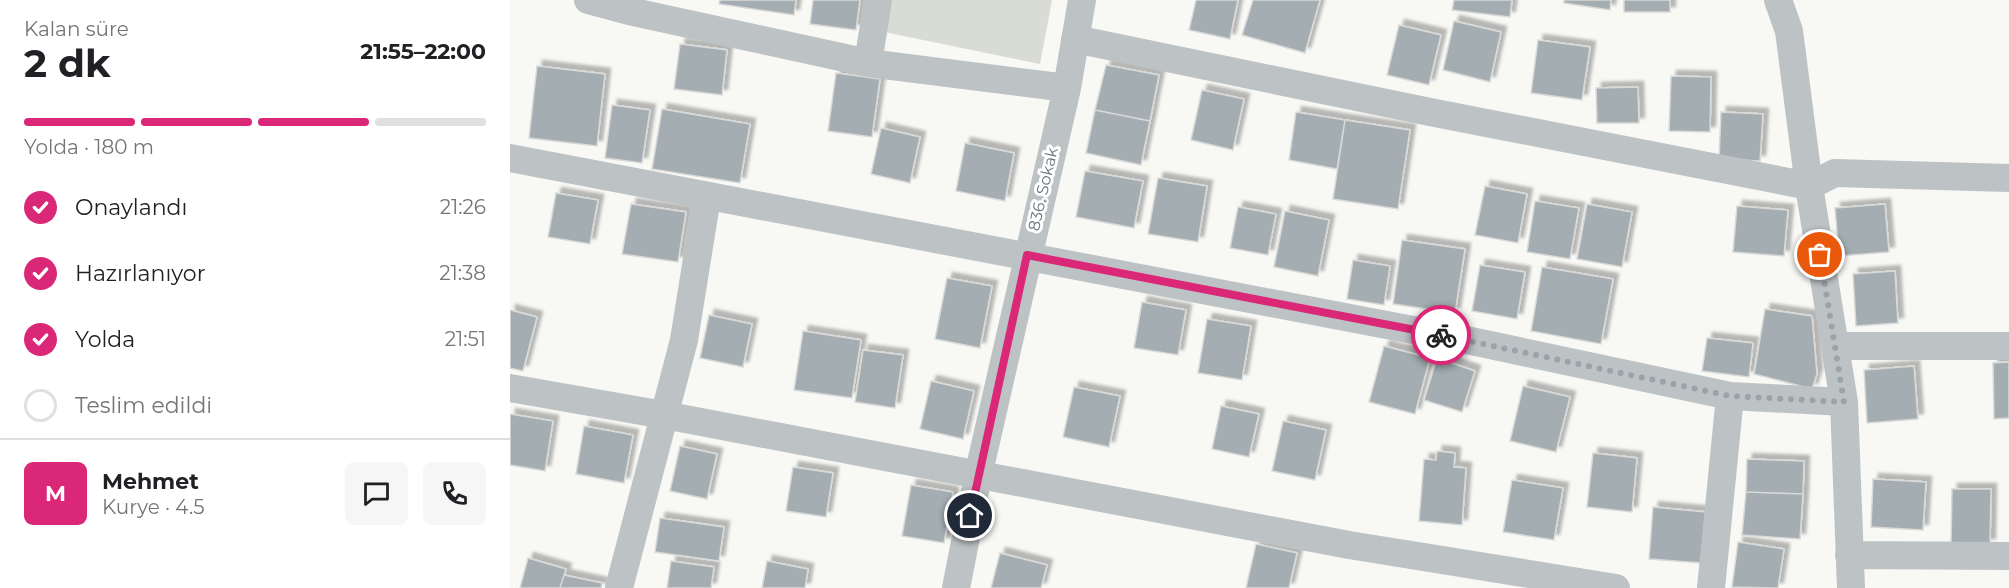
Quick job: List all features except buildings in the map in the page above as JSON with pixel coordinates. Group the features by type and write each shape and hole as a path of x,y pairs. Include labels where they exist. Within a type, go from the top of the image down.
{"street":[{"path":"588,0 628,11 868,63 1067,88"},
{"path":"868,63 878,0"},
{"name":"836. Sokak","path":"956,588 978,476 1027,255 1067,88 1083,0"},
{"path":"1778,0 1789,31 1809,186 1844,402 1851,588"},
{"path":"1075,39 1430,112 1809,186 1835,173 2009,178"},
{"path":"510,158 1476,342 1730,396 1844,402"},
{"path":"619,588 684,340 707,197"},
{"path":"1835,346 2009,346"},
{"path":"510,388 1349,545 1616,588"},
{"path":"1711,588 1730,396"},
{"path":"1848,555 2009,556"}],"shaded area":[{"path":"890,0 1052,0 1040,64 884,32"}],"way so far":[{"path":"1441,335 1730,396 1844,402 1820,255"}],"route":[{"path":"970,516 1027,255 1441,335"}]}
